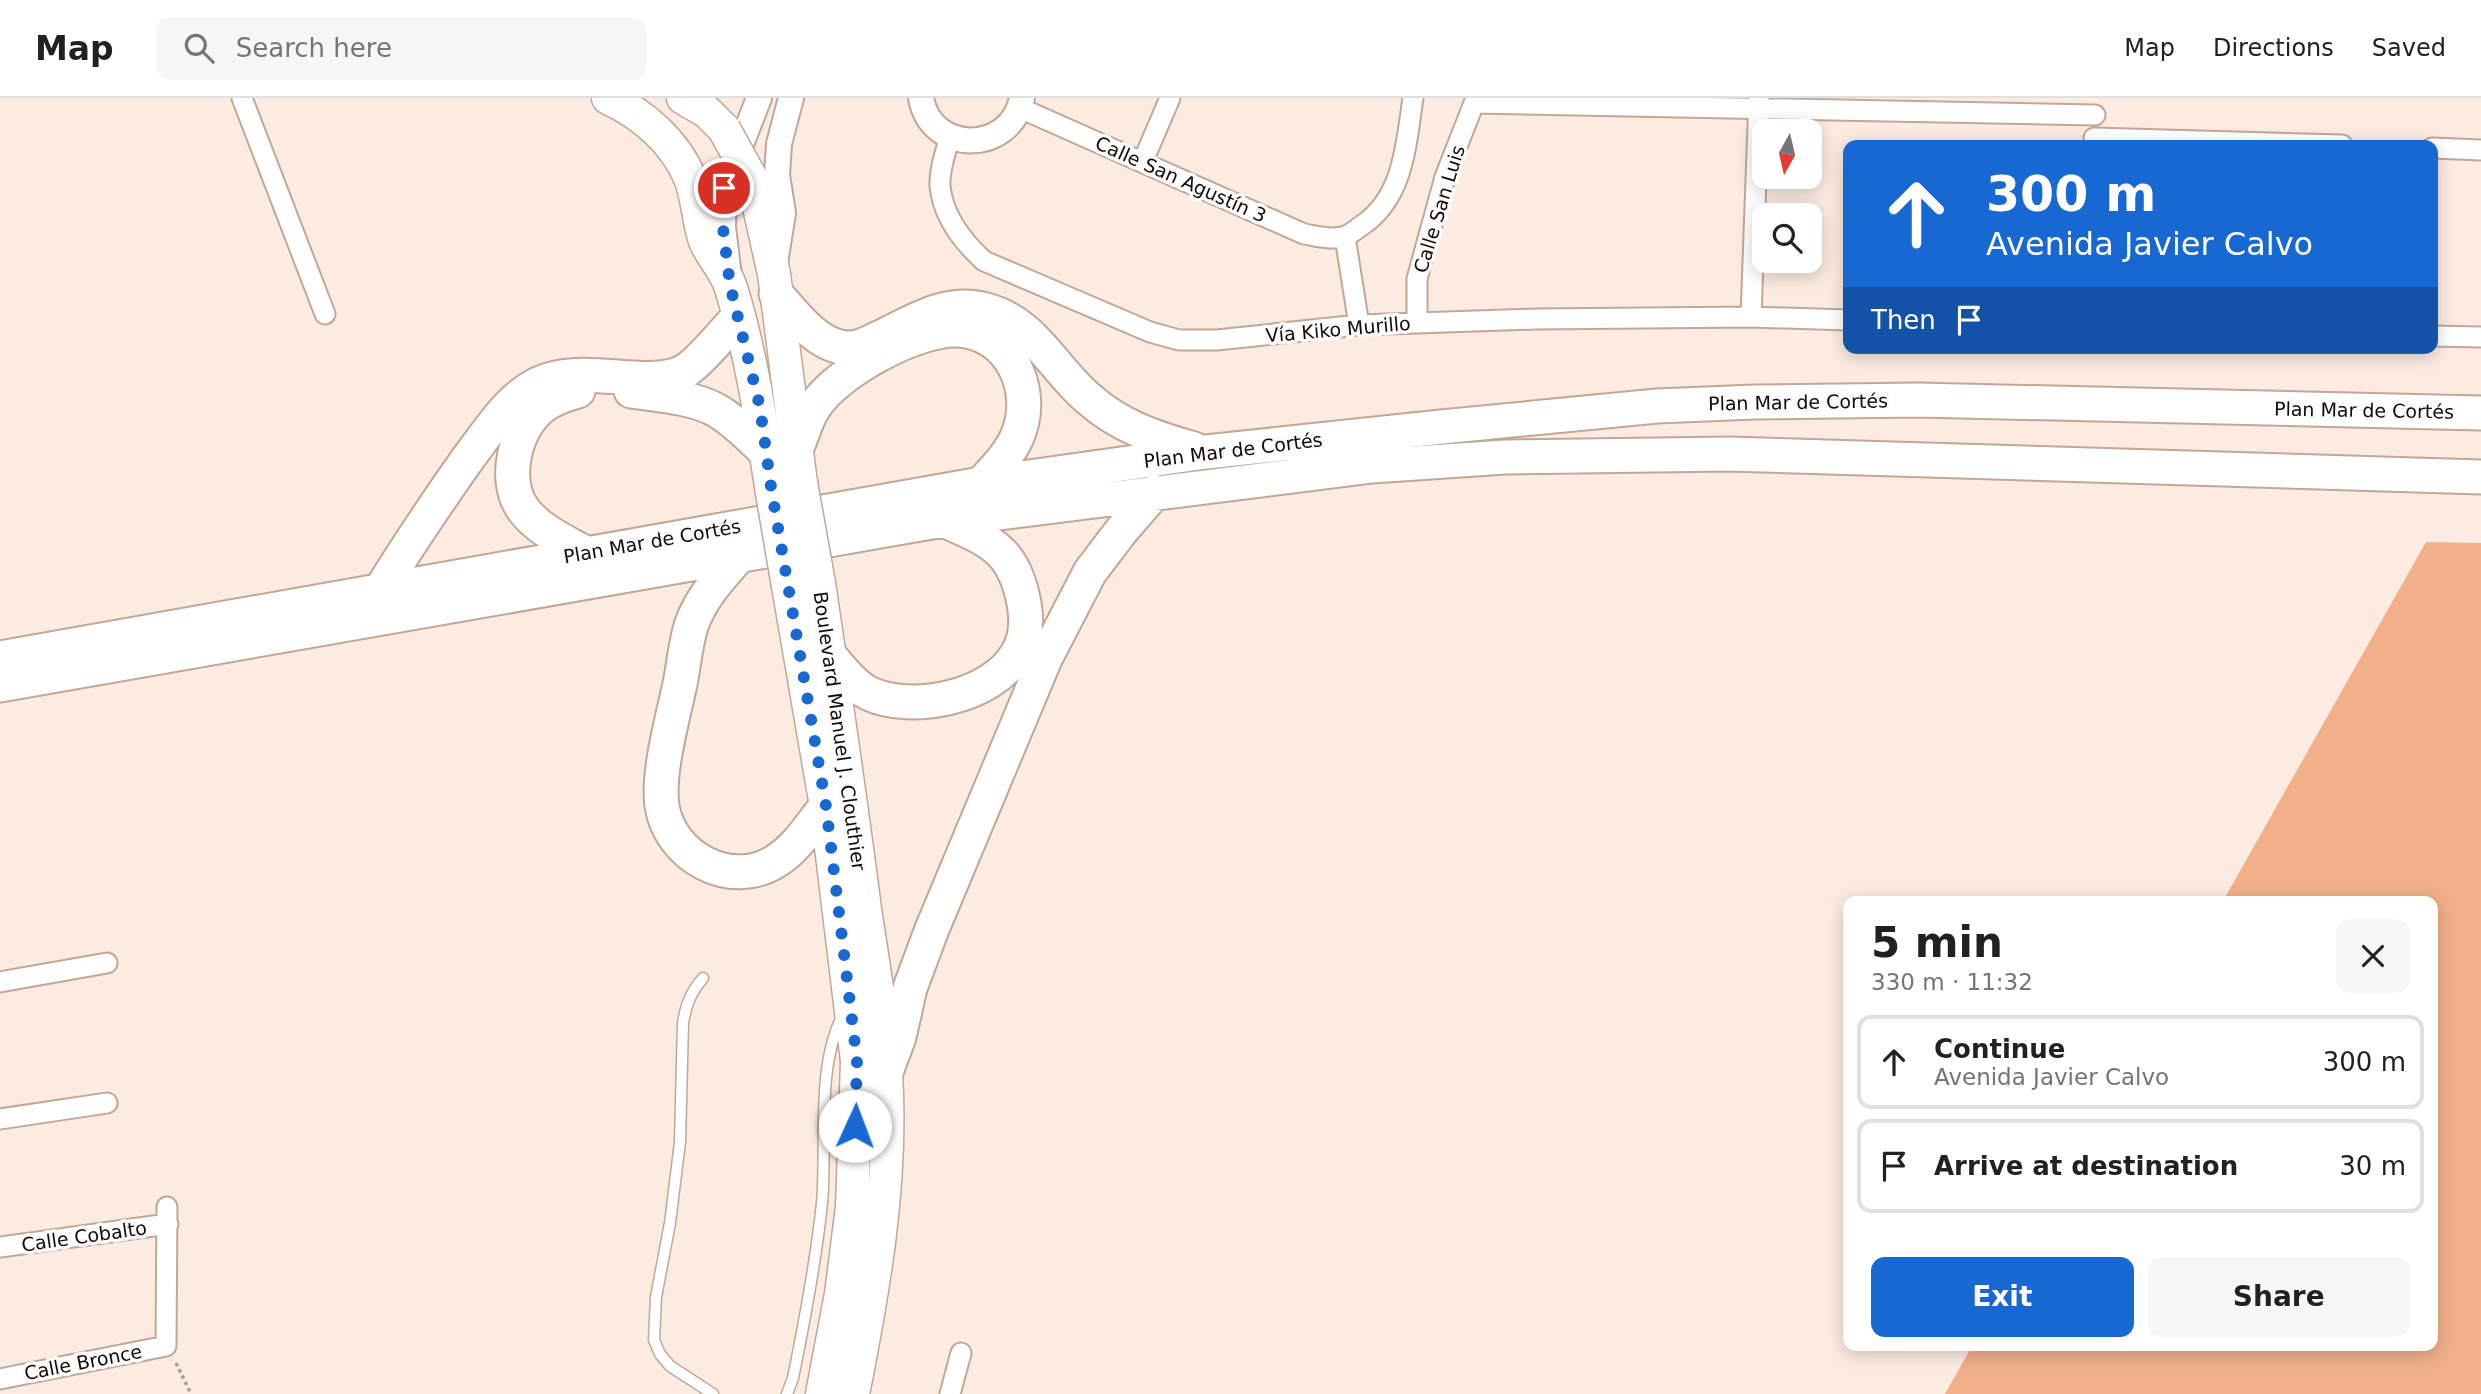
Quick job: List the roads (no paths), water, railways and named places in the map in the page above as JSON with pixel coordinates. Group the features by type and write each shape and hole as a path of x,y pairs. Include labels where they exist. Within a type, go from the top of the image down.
{"highway":[{"path":"775,284 811,331 840,347 864,345 932,312 950,307 985,309 1016,323 1032,335 1088,399 1115,419 1157,439 1206,452"},
{"path":"380,591 416,533 497,420 525,391 552,379 574,375 657,378 684,372 695,364 738,317"},
{"path":"798,445 815,406 853,371 875,356 920,336 943,331 972,332 991,341 1005,353 1015,366 1024,391 1024,415 1017,438 1000,464 981,484"},
{"path":"585,553 537,524 524,511 514,492 513,470 521,436 527,424 544,406 568,393 603,388 688,400 714,409 742,429 766,452"},
{"name":"Plan Mar de Cortés","path":"0,659 981,484 1206,452 1657,406 1919,400 2481,413"},
{"name":"Plan Mar de Cortés","path":"0,684 943,520 1372,466 1505,457 1729,454 2481,477"},
{"path":"886,1072 899,1037 910,988 932,929 1045,659 1090,572 1155,492"},
{"path":"830,656 867,692 892,701 917,703 950,697 982,686 1008,667 1025,637 1026,617 1021,586 1006,558 998,551 981,537 943,520"},
{"path":"739,556 714,584 691,625 665,759 662,804 665,818 678,843 695,858 706,865 741,873 764,868 791,850 826,806"}],"main road":[{"name":"Boulevard Manuel J. Clouthier","path":"608,98 642,118 664,138 690,179 705,240 730,285 760,407 766,452 786,485 819,583 886,1072 887,1138 882,1224 853,1394"},
{"name":"Boulevard Manuel J. Clouthier","path":"683,98 707,112 724,129 750,176 775,284 798,445 786,485 789,586 826,806 857,1061 852,1207 841,1294 822,1394"}],"street":[{"path":"242,98 325,314"},
{"path":"730,285 723,228 724,188 759,98"},
{"path":"775,284 782,213 777,175 779,144 791,98"},
{"path":"921,98 929,118 938,128 950,136 966,141 999,134 1012,123 1021,103"},
{"path":"1143,161 1170,98"},
{"path":"1359,325 1345,237 1370,221 1387,202 1401,171 1413,98"},
{"path":"1475,101 2095,107 2094,140"},
{"name":"Calle San Luis","path":"1417,323 1418,279 1421,267 1445,177 1475,101"},
{"name":"Calle San Agustín 3","path":"1021,103 1304,234 1327,238 1345,237"},
{"path":"1751,317 1759,103"},
{"name":"Vía Kiko Murillo","path":"950,136 940,184 943,200 952,226 984,261 1150,332 1179,340 1217,340 1359,325 1536,319 1751,317 1843,320"},
{"path":"2438,148 2481,150"},
{"path":"2438,336 2481,337"},
{"path":"0,982 107,963"},
{"path":"0,1119 107,1103"},
{"name":"Calle Cobalto","path":"0,1247 168,1216 166,1346"},
{"name":"Calle Bronce","path":"7,1383 166,1346"},
{"path":"950,1394 961,1353"}],"lane":[{"path":"703,978 692,990 685,1007 680,1142 670,1223 656,1297 654,1340 660,1354 670,1366 713,1394"},
{"path":"787,1394 793,1378 816,1265 822,1199 826,1072 835,1030 850,1001"}]}
